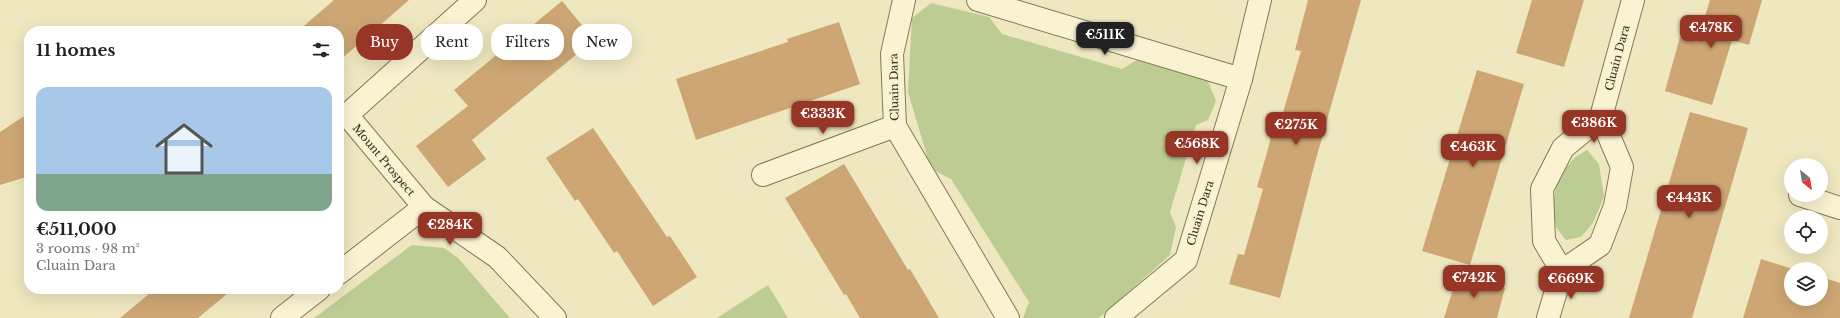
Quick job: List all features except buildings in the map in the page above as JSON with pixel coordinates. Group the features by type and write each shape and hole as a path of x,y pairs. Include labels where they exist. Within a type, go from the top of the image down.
{"street":[{"name":"Mount Prospect","path":"475,0 347,115 424,207 496,257 555,318"},
{"name":"Cluain Dara","path":"904,0 892,54 895,126 1008,318"},
{"path":"978,0 1241,79"},
{"name":"Cluain Dara","path":"1116,318 1186,260 1241,79 1260,0"},
{"name":"Cluain Dara","path":"1601,117 1633,0"},
{"path":"1548,318 1562,271 1600,245 1615,206 1622,167 1601,117 1563,148 1542,189 1544,241 1562,271"},
{"name":"Cluain Dara","path":"763,175 895,126"},
{"path":"1822,202 1840,208"},
{"path":"344,270 424,207"},
{"path":"282,318 313,294"}],"green space":[{"path":"931,3 989,17 1002,34 1122,69 1137,60 1207,79 1216,101 1208,120 1196,125 1170,212 1176,227 1170,255 1099,318 1023,318 1029,302 951,179 931,169 908,92 912,18"},
{"path":"1587,150 1599,164 1604,197 1593,223 1581,237 1566,240 1556,227 1552,205 1559,177 1574,158"},
{"path":"412,245 444,248 458,258 510,318 314,318"},
{"path":"768,285 788,318 717,318"}]}
